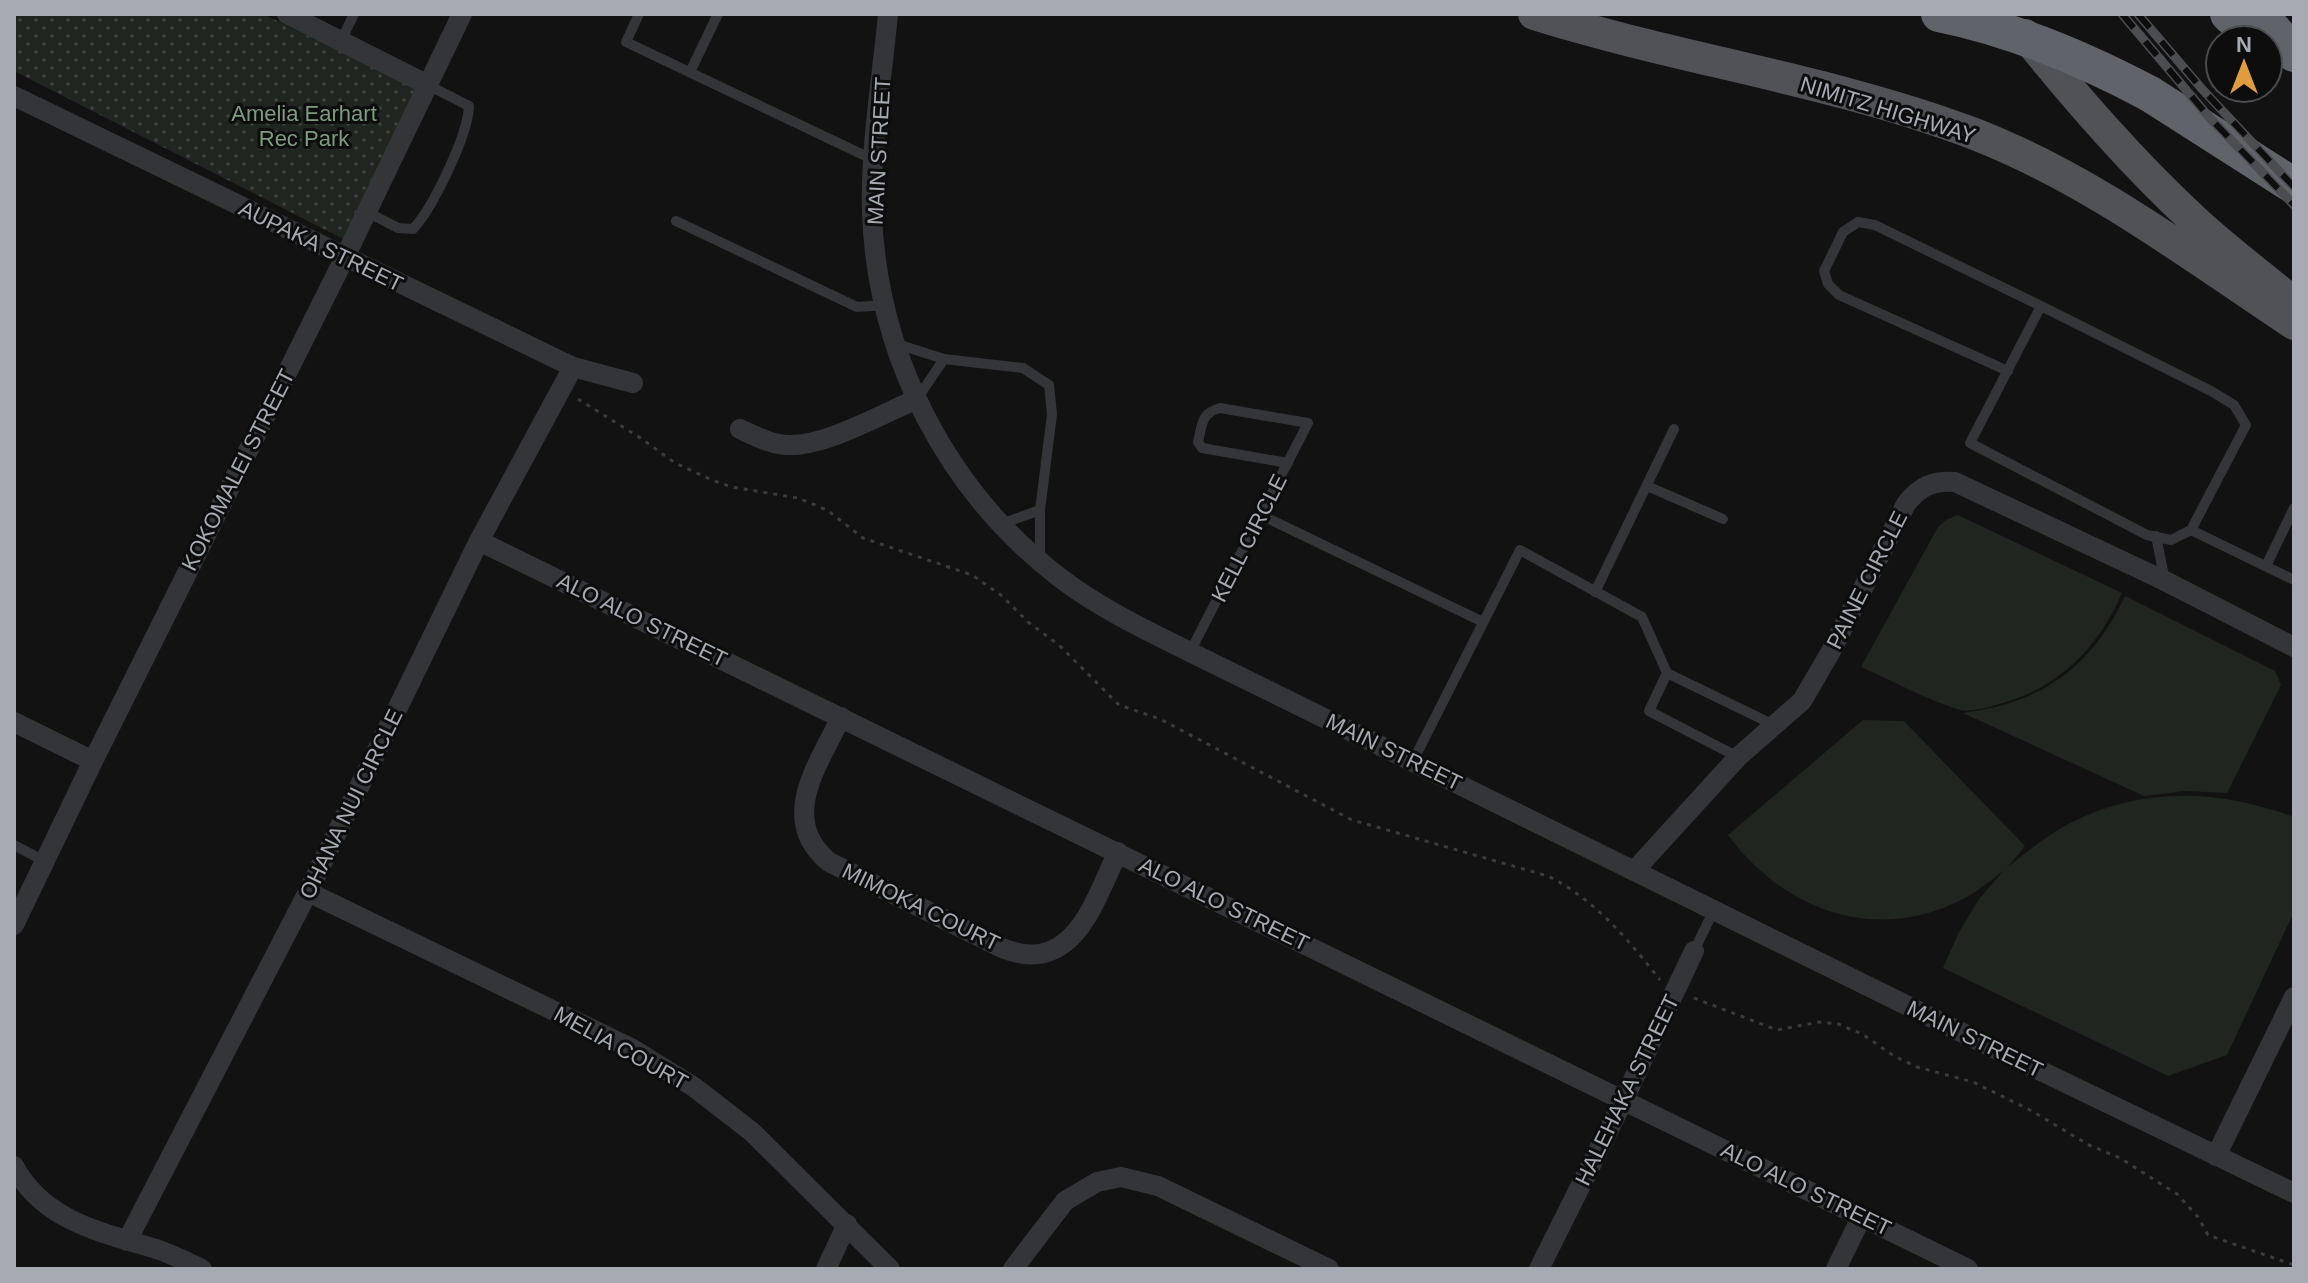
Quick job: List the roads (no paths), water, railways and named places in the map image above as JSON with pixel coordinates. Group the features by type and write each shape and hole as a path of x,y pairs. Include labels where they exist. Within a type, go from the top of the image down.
{"highway":[{"path":"1939,14 2001,29 2098,66 2150,94 2294,186"},
{"path":"2260,14 2294,54"}],"main road":[{"name":"NIMITZ HIGHWAY","path":"1534,14 1649,47 1865,99 1973,134 2031,160 2105,200 2185,249 2294,324"},
{"path":"2007,14 2083,106 2135,162 2195,221 2294,304"}],"street":[{"path":"287,14 426,84"},
{"name":"KOKOMALEI STREET","path":"15,921 345,257 462,14"},
{"name":"MAIN STREET","path":"888,14 872,212 879,282 895,344 924,416 961,476 1001,524 1060,578 1120,616 1190,652 2294,1193"},
{"name":"AUPAKA STREET","path":"14,96 573,367 633,383"},
{"name":"OHANA NUI CIRCLE","path":"127,1241 308,892 479,541 573,367"},
{"path":"740,429 767,441 801,445 823,440 917,399"},
{"name":"PAINE CIRCLE","path":"1634,871 1738,757 1802,701 1906,504 1915,492 1928,484 1955,482 2292,640"},
{"name":"ALO ALO STREET","path":"479,541 1968,1269"},
{"name":"MIMOKA COURT","path":"841,717 804,798 805,825 816,850 829,862 1002,948 1020,954 1039,954 1057,949 1073,938 1084,923 1118,852"},
{"path":"14,722 93,761"},
{"name":"MELIA COURT","path":"308,892 631,1048 694,1087 752,1132 890,1269"},
{"name":"HALEHAKA STREET","path":"1539,1269 1694,951"},
{"path":"2216,1156 2294,997"},
{"path":"14,1166 37,1199 65,1218 160,1250 202,1269"},
{"path":"1013,1269 1065,1201 1097,1182 1121,1177 1158,1186 1329,1269"},
{"path":"1836,1269 1862,1216"},
{"path":"826,1269 847,1224"}],"lane":[{"path":"341,41 354,14"},
{"path":"639,14 626,42 875,161"},
{"path":"690,72 718,14"},
{"path":"367,212 398,228 413,229 424,218 462,136 469,119 469,106 426,84"},
{"path":"676,221 857,307 885,305"},
{"path":"2008,371 1839,295 1828,284 1824,271 1843,232 1858,222 1875,225 2041,306 2211,391 2234,405 2246,425 2191,530 2171,540 2147,535 1970,443 2008,371 2041,306"},
{"path":"895,344 944,359 1023,368 1049,385 1052,414 1040,510 1040,560"},
{"path":"917,399 944,359"},
{"name":"KELL CIRCLE","path":"1190,652 1288,463 1308,423 1220,408 1210,410 1203,416 1198,442 1202,448 1288,463"},
{"path":"1595,592 1674,429"},
{"path":"1647,486 1723,519"},
{"path":"2266,566 2294,508"},
{"path":"1001,524 1040,510"},
{"path":"1261,515 1483,622"},
{"path":"2191,530 2294,580"},
{"path":"2156,536 2165,581"},
{"path":"1413,761 1520,550 1642,617 1667,673 1774,725"},
{"path":"1667,673 1649,711 1738,757"},
{"path":"14,845 46,862"},
{"name":"HALEHAKA STREET","path":"1694,951 1714,910"}],"railway":[{"path":"2122,14 2209,117 2294,205"},
{"path":"2138,14 2202,89 2294,187"}],"park label":[{"name":"Amelia Earhart Rec Park","path":"304,126"}]}
